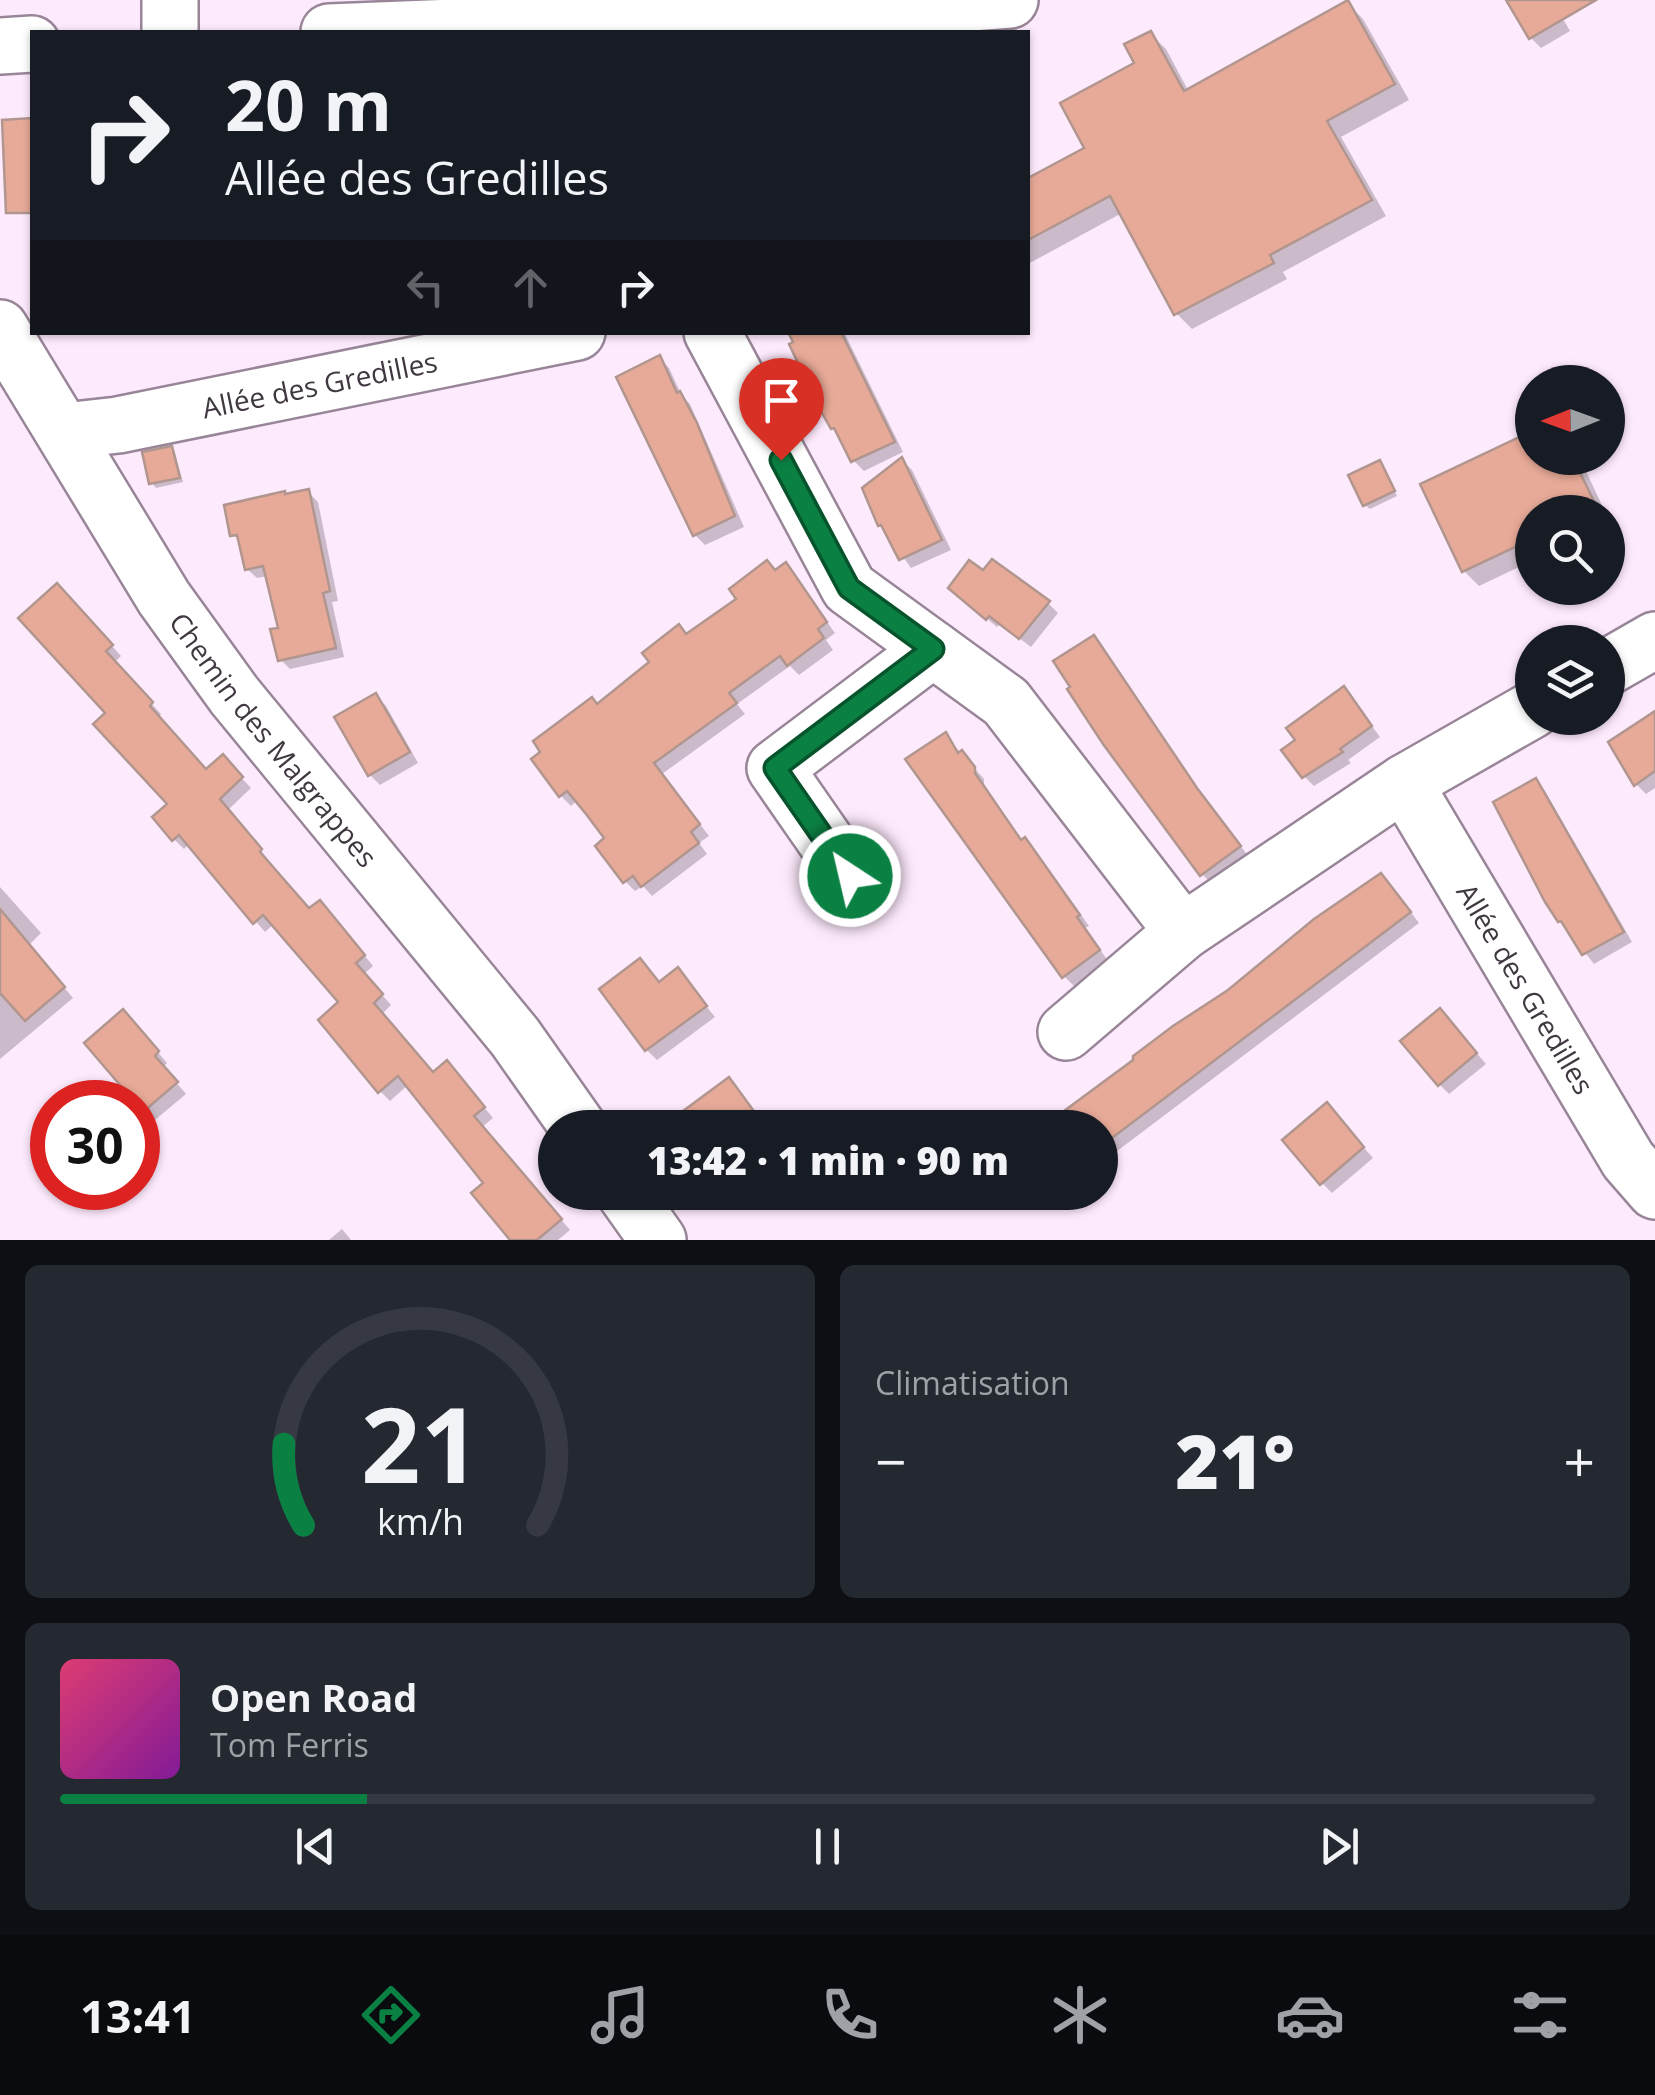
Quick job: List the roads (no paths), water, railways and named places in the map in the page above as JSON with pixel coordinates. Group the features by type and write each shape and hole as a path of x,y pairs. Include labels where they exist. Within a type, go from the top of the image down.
{"street":[{"path":"170,0 170,30"},
{"path":"356,30 627,10 879,10 1010,0"},
{"path":"0,46 30,44"},
{"name":"Chemin des Malgrappes","path":"0,328 164,598 234,695 515,1036 566,1110"},
{"name":"Allée des Gredilles","path":"64,431 118,425 562,335"},
{"path":"714,335 849,588 1006,702 1182,932"},
{"path":"1625,657 1655,640"},
{"path":"850,876 775,768 933,649"},
{"path":"1066,1032 1182,932 1404,783 1515,720"},
{"name":"Allée des Gredilles","path":"1404,783 1628,1160 1655,1191"},
{"path":"637,1210 658,1240"}]}
